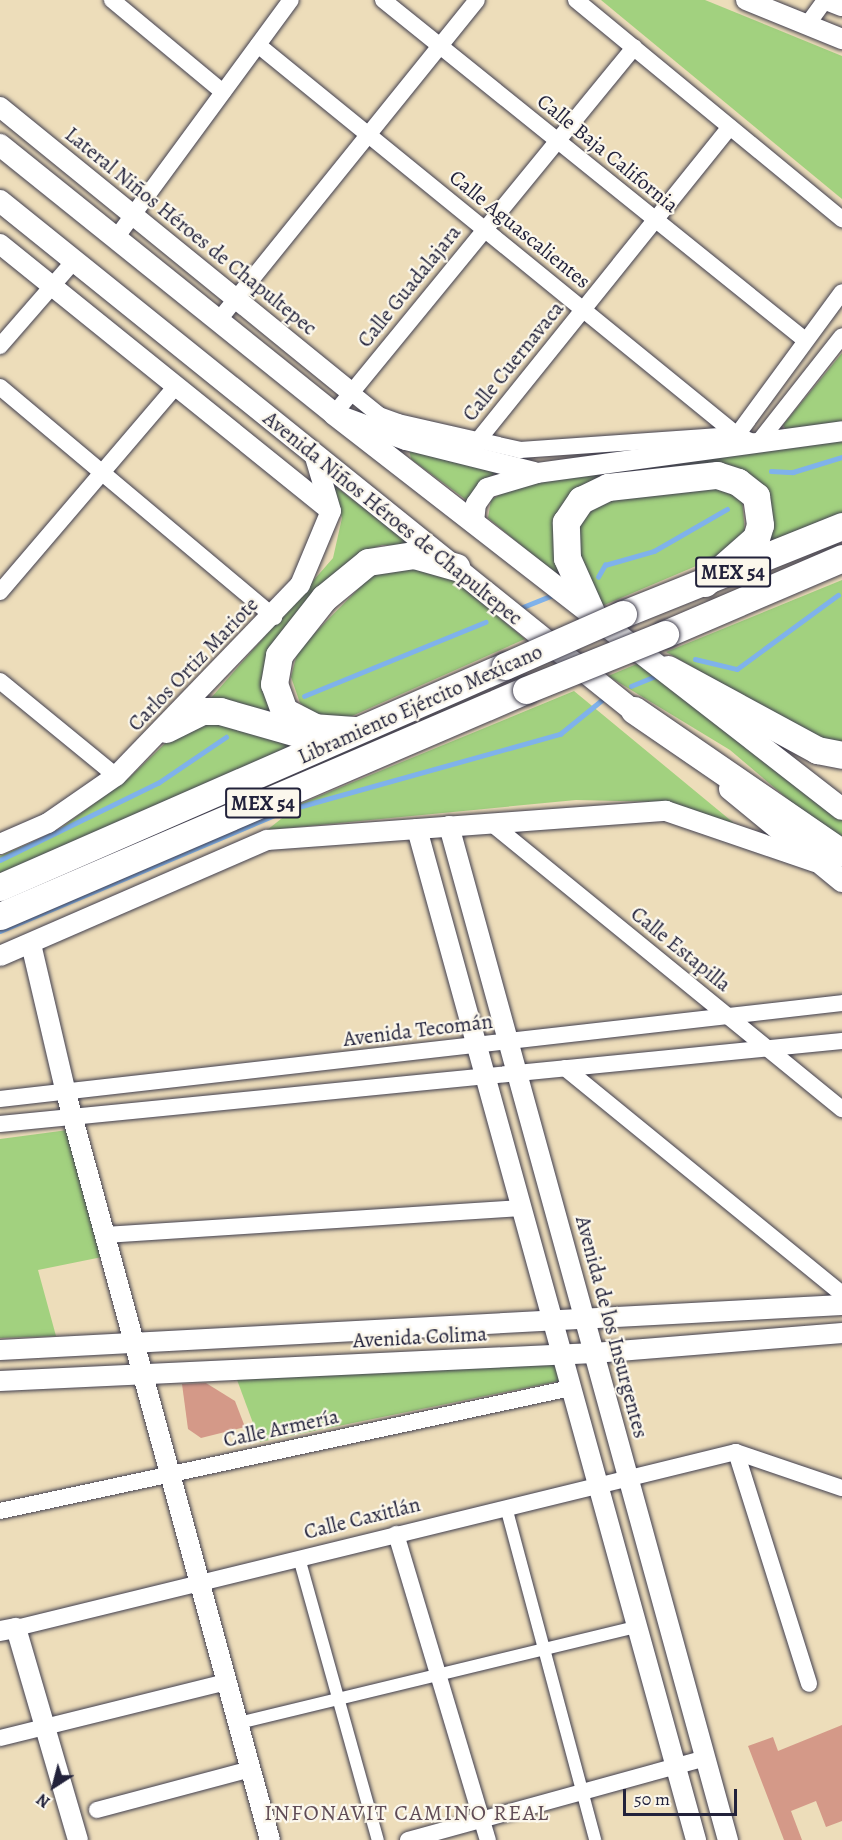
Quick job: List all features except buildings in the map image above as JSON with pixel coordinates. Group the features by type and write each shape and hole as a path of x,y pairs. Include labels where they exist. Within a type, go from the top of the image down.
{"highway":[{"path":"592,614 567,558 566,522 581,500 608,487 717,476 738,482 756,496 760,525 756,538 705,583"},
{"name":"Libramiento Ejército Mexicano","path":"0,887 623,614 705,583 842,526"},
{"path":"361,730 315,727 284,711 274,684 279,655 324,598 368,562 414,555 456,567"},
{"name":"Libramiento Ejército Mexicano","path":"0,916 526,690 665,634 842,558"},
{"path":"794,577 842,570"},
{"path":"668,669 818,750 842,755"},
{"path":"634,710 724,767 830,854"},
{"path":"166,729 202,711 220,711 332,743"}],"main road":[{"name":"Avenida Niños Héroes de Chapultepec","path":"0,145 334,414 592,614 668,669 842,809"},
{"name":"Avenida Niños Héroes de Chapultepec","path":"0,201 634,710"},
{"path":"830,854 842,881"}],"street":[{"path":"112,0 224,92"},
{"path":"116,238 291,0"},
{"name":"Calle Baja California","path":"383,0 806,340"},
{"path":"218,321 477,0"},
{"path":"576,0 842,219"},
{"path":"746,0 842,39"},
{"path":"807,25 826,0 842,6"},
{"name":"Calle Aguascalientes","path":"258,45 737,435 757,444"},
{"name":"Calle Guadalajara","path":"334,414 634,47"},
{"name":"Lateral Niños Héroes de Chapultepec","path":"0,107 352,393"},
{"name":"Calle Cuernavaca","path":"471,449 730,127"},
{"path":"0,244 331,510"},
{"path":"0,346 74,261"},
{"path":"334,414 471,449 534,451 737,435 842,292"},
{"path":"757,444 842,336"},
{"path":"0,592 176,386"},
{"path":"0,387 274,616"},
{"path":"352,393 379,415 537,473"},
{"path":"474,522 476,504 487,488 537,473 757,444 842,430"},
{"path":"315,456 331,510"},
{"name":"Carlos Ortiz Mariote","path":"0,844 48,823 116,776 166,729 274,616 316,556 331,510"},
{"path":"0,681 116,776"},
{"path":"0,956 267,840 666,811 830,854"},
{"name":"Calle Estapilla","path":"491,823 842,1109"},
{"name":"Avenida de los Insurgentes","path":"449,826 728,1840"},
{"path":"417,829 696,1840"},
{"path":"444,932 476,929"},
{"path":"31,944 66,1093 270,1840"},
{"name":"Avenida Tecomán","path":"0,1099 842,1003"},
{"path":"0,1124 842,1041"},
{"path":"565,1068 842,1294"},
{"path":"105,1235 521,1208"},
{"name":"Avenida Colima","path":"0,1350 585,1322 842,1305"},
{"name":"Avenida Colima","path":"0,1381 594,1353 842,1333"},
{"name":"Calle Armería","path":"0,1511 571,1388"},
{"path":"736,1452 842,1488"},
{"path":"736,1452 809,1684"},
{"name":"Calle Caxitlán","path":"8,1630 736,1452"},
{"path":"506,1507 595,1840"},
{"path":"396,1534 488,1840"},
{"path":"299,1558 378,1840"},
{"path":"238,1724 637,1627"},
{"path":"8,1630 46,1729 78,1840"},
{"path":"0,1738 46,1729 227,1682"},
{"path":"408,1840 706,1758"},
{"path":"97,1810 251,1769"}],"green space":[{"path":"601,0 705,0 842,56 842,199"},
{"path":"842,353 842,423 788,433 783,425"},
{"path":"842,436 842,515 755,550 746,474 733,466 711,463 579,489 571,586 488,518 491,500 517,484"},
{"path":"409,449 452,462 500,471 479,483 469,502 411,459"},
{"path":"699,481 742,498 745,533 715,558 602,606 583,572 575,524 602,500"},
{"path":"331,483 414,546 382,545 362,552 275,642 295,725 211,698 333,558 342,518"},
{"path":"410,564 454,580 525,639 352,716 339,720 311,713 300,703 291,677 298,650 378,569"},
{"path":"842,580 842,742 817,737 666,652"},
{"path":"644,661 842,820 842,845 730,750 608,676"},
{"path":"574,691 735,824 663,802 576,800 267,830 300,804"},
{"path":"209,719 310,743 0,877 0,856 54,833 128,779 178,731"},
{"path":"68,1130 102,1257 38,1270 56,1336 0,1338 0,1139"},
{"path":"558,1359 564,1380 260,1442 236,1377"}],"waterway":[{"path":"771,471 793,472 842,457"},
{"path":"598,577 605,565 654,551 727,509"},
{"path":"518,609 553,595"},
{"path":"695,659 737,669 838,595"},
{"path":"304,696 485,622"},
{"path":"631,686 653,677"},
{"path":"0,931 284,811 560,734 603,699"},
{"path":"0,860 158,783 226,737"}],"district":[{"name":"INFONAVIT CAMINO REAL","path":"407,1814"}]}
